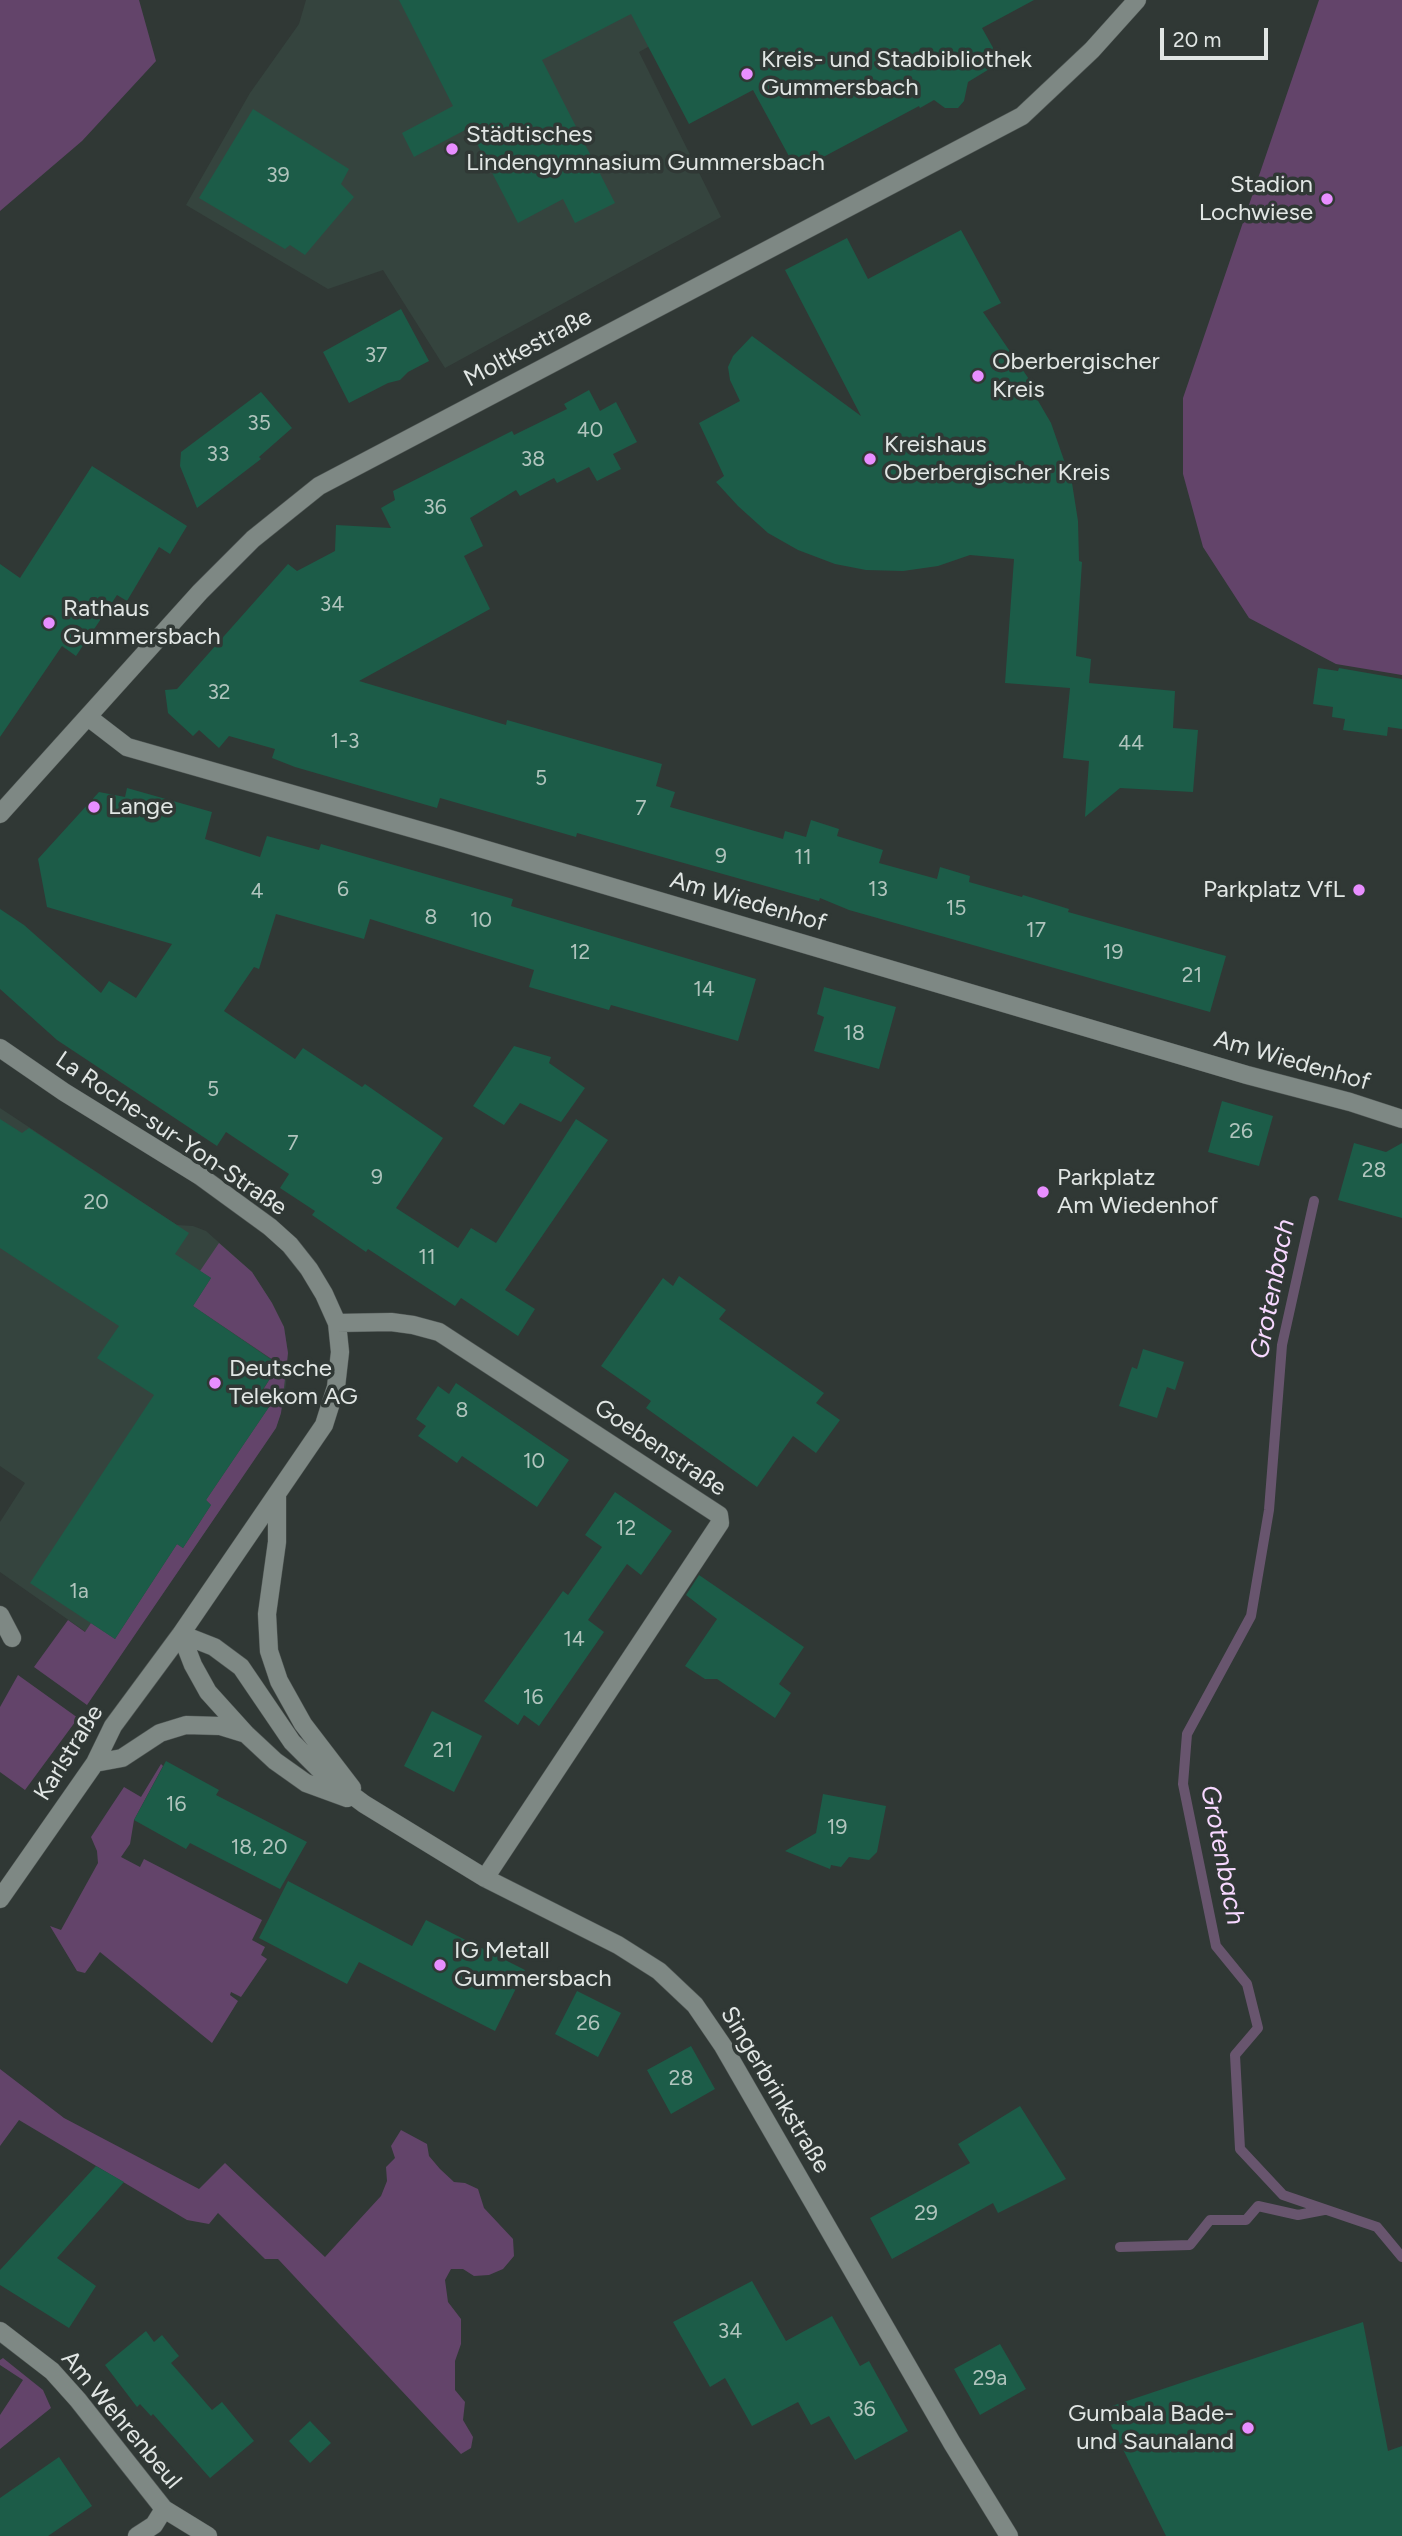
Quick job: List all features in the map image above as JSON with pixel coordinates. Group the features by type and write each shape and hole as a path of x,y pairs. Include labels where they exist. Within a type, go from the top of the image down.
{"street":[{"name":"Moltkestraße","path":"0,814 225,567 253,539 318,486 1022,116 1092,50 1137,0"},
{"name":"Am Wiedenhof","path":"88,718 127,747 1402,1119"},
{"name":"La Roche-sur-Yon-Straße","path":"0,1048 64,1092 200,1176 270,1227 290,1245 309,1269 337,1323 340,1352 336,1387 324,1425 181,1634"},
{"name":"Goebenstraße","path":"337,1323 391,1322 439,1332 719,1515 720,1523 485,1878"},
{"name":"Singerbrinkstraße","path":"277,1495 277,1542 267,1614 269,1651 279,1681 303,1724 364,1804"},
{"path":"0,1615 12,1638"},
{"name":"Singerbrinkstraße","path":"181,1634 208,1692 275,1761 306,1783 364,1804"},
{"name":"Singerbrinkstraße","path":"181,1634 214,1647 241,1667 292,1742 325,1775 364,1804 485,1878 618,1945 660,1971 695,2005 723,2046 952,2443 1009,2536"},
{"name":"Karlstraße","path":"0,1899 95,1763 113,1726 181,1634"},
{"name":"Singerbrinkstraße","path":"95,1763 122,1758 160,1733 186,1725 220,1726 246,1734"},
{"name":"Am Wehrenbeul","path":"0,2330 52,2371 164,2509 208,2536"},
{"path":"137,2536 154,2525 164,2509"}],"shaded area":[{"path":"0,0 139,0 156,61 82,141 0,211"},
{"name":"Städtisches Lindengymnasium Gummersbach","path":"306,0 647,0 666,37 639,52 721,217 445,368 383,270 328,289 186,205 250,93 299,24"},
{"name":"Stadion Lochwiese","path":"1319,0 1402,0 1402,675 1336,664 1249,618 1203,547 1183,474 1183,398"},
{"path":"0,1108 177,1225 193,1226 206,1231 252,1272 284,1327 288,1353 286,1384 276,1428 120,1656 0,1572 0,1522 25,1483 0,1466"},
{"path":"219,1243 252,1272 284,1327 288,1353 281,1413 276,1428 87,1705 34,1667 68,1620 85,1632 91,1623 115,1639 177,1544 183,1548 211,1505 206,1500 271,1404 256,1393 263,1390 279,1364 193,1306 211,1278 200,1271"},
{"path":"18,1675 78,1718 25,1790 0,1772 0,1707"},
{"path":"161,1764 163,1766 134,1820 130,1844 121,1857 140,1867 144,1859 262,1920 252,1940 265,1947 261,1955 267,1959 241,1997 231,1992 230,1995 238,2001 212,2043 100,1952 85,1973 77,1971 50,1926 61,1930 98,1863 97,1851 91,1837 124,1787 141,1797"},
{"path":"0,2069 64,2118 199,2189 225,2163 325,2257 381,2196 387,2181 386,2167 395,2158 391,2146 401,2130 427,2144 429,2156 454,2182 465,2183 478,2189 484,2208 513,2239 514,2256 503,2269 489,2275 474,2276 463,2269 451,2269 445,2280 448,2302 461,2319 461,2344 455,2361 455,2390 465,2402 463,2420 473,2437 471,2448 461,2454 278,2259 265,2259 218,2213 209,2224 187,2220 19,2120 0,2146"},
{"path":"3,2358 43,2390 51,2408 0,2449 0,2415 23,2380 0,2365"}],"building":[{"path":"399,0 1034,0 982,28 996,53 991,68 968,82 964,101 958,108 945,108 934,100 797,171 753,90 689,124 631,14 542,60 615,203 575,223 563,199 518,223 469,128 414,157 402,133 453,106"},
{"path":"253,109 349,169 341,184 354,197 305,255 290,245 285,249 199,198"},
{"name":"Kreishaus Oberbergischer Kreis","path":"961,230 1001,303 983,312 1033,385 1030,387 1051,423 1072,483 1078,521 1079,561 1082,562 1076,656 1091,659 1089,683 1175,691 1173,728 1198,730 1193,792 1120,788 1085,817 1089,761 1063,758 1070,688 1005,683 1014,559 970,555 938,566 903,571 866,570 835,564 798,550 768,533 716,482 724,476 699,423 740,401 730,380 728,367 733,356 752,336 861,416 785,270 847,238 868,279"},
{"path":"401,309 429,361 408,372 400,380 388,383 349,403 323,352"},
{"path":"589,390 600,411 616,402 637,442 613,454 621,469 597,481 589,467 557,483 554,478 520,496 516,490 470,518 483,546 464,556 490,609 359,681 506,725 507,720 662,764 656,786 675,792 670,807 783,839 785,831 806,837 811,820 839,829 837,836 883,850 879,863 937,879 940,867 970,876 969,882 1022,897 1023,895 1069,909 1068,912 1226,956 1210,1012 849,910 820,898 819,901 577,833 576,837 440,798 437,808 295,767 272,758 275,749 229,736 219,748 199,730 193,736 168,713 165,690 177,689 288,564 297,571 335,551 336,525 391,528 381,508 395,500 393,491 512,431 514,435 567,409 564,404"},
{"path":"261,392 292,428 259,457 261,459 197,508 180,466 181,452"},
{"name":"Rathaus Gummersbach","path":"92,466 187,526 170,554 159,547 127,601 117,595 76,656 62,646 0,737 0,564 20,578"},
{"path":"1318,668 1338,671 1339,668 1402,679 1402,729 1388,727 1387,736 1343,730 1345,719 1332,717 1333,707 1313,704"},
{"path":"127,788 212,812 205,839 260,857 267,836 319,850 321,844 513,899 511,906 756,979 738,1041 611,1005 609,1010 529,987 534,970 370,919 364,939 276,914 259,969 254,967 224,1011 295,1059 303,1048 362,1087 365,1084 443,1138 396,1208 458,1248 471,1228 496,1243 576,1119 608,1140 505,1290 535,1309 518,1336 461,1298 455,1306 368,1249 366,1252 312,1215 315,1211 280,1188 289,1174 226,1132 217,1146 57,1040 0,989 0,909 24,925 101,993 109,981 136,998 172,944 47,907 38,859 99,792 125,797"},
{"path":"824,987 896,1007 879,1069 814,1051 824,1017 817,1014"},
{"path":"514,1046 551,1057 549,1063 585,1088 561,1122 520,1103 504,1125 473,1106"},
{"path":"1222,1101 1273,1116 1259,1166 1208,1152"},
{"name":"Deutsche Telekom AG","path":"0,1119 22,1133 29,1128 189,1233 175,1254 211,1278 193,1306 279,1365 259,1395 271,1404 206,1500 211,1505 183,1548 177,1544 115,1639 30,1583 154,1395 97,1358 119,1326 0,1248"},
{"path":"1354,1143 1386,1152 1402,1143 1402,1218 1338,1200"},
{"path":"679,1276 726,1310 719,1319 824,1393 816,1403 840,1420 816,1453 793,1436 757,1487 646,1408 651,1401 601,1366 663,1278 673,1286"},
{"path":"1143,1349 1184,1362 1175,1390 1167,1387 1157,1418 1119,1406 1132,1367 1137,1369"},
{"path":"456,1383 569,1460 537,1507 462,1456 457,1463 418,1436 426,1426 416,1419 438,1386 449,1394"},
{"path":"615,1492 672,1531 641,1575 627,1564 588,1620 604,1632 539,1726 524,1715 518,1725 484,1701 563,1591 568,1595 602,1547 585,1535"},
{"path":"699,1575 804,1647 779,1684 791,1693 775,1718 717,1679 705,1679 685,1666 717,1619 686,1595"},
{"path":"432,1711 482,1736 454,1792 404,1766"},
{"path":"166,1761 219,1790 216,1795 307,1842 280,1889 190,1843 186,1849 134,1820"},
{"path":"823,1794 886,1806 877,1852 869,1860 849,1857 841,1867 831,1865 830,1869 785,1851 816,1833"},
{"path":"288,1881 412,1946 426,1920 525,1970 495,2031 359,1962 347,1984 259,1938"},
{"path":"577,1991 621,2013 598,2057 555,2034"},
{"path":"691,2046 715,2089 671,2114 647,2070"},
{"path":"1020,2106 1066,2179 998,2213 993,2203 892,2259 870,2218 970,2163 958,2144"},
{"path":"96,2166 124,2182 57,2258 96,2286 69,2328 0,2285 0,2270"},
{"path":"752,2281 786,2341 832,2316 860,2366 869,2361 908,2431 855,2460 829,2416 811,2425 798,2402 752,2426 725,2378 710,2387 673,2322"},
{"name":"Gumbala Bade- und Saunaland","path":"1363,2322 1388,2451 1402,2446 1402,2536 1166,2536 1103,2409"},
{"path":"146,2331 154,2342 162,2335 179,2356 171,2363 212,2410 222,2402 254,2441 210,2478 153,2414 151,2416 140,2404 137,2407 105,2365"},
{"path":"1000,2344 1026,2389 980,2415 954,2369"},
{"path":"310,2421 331,2443 310,2463 289,2441"},
{"path":"59,2457 92,2506 48,2536 0,2536 0,2498"}],"waterway":[{"name":"Grotenbach","path":"1314,1201 1282,1345 1269,1510 1251,1616 1187,1734 1183,1784 1216,1946 1247,1984 1258,2028 1235,2055 1240,2149 1283,2195 1377,2227 1402,2257"},
{"path":"1120,2247 1190,2245 1210,2220 1246,2220 1258,2206 1298,2215 1324,2210"}],"place":[{"name":"Kreis- und Stadbibliothek Gummersbach","path":"747,74"},
{"name":"Städtisches Lindengymnasium Gummersbach","path":"452,149"},
{"name":"Stadion Lochwiese","path":"1327,199"},
{"name":"Oberbergischer Kreis","path":"978,376"},
{"name":"Kreishaus Oberbergischer Kreis","path":"870,459"},
{"name":"Rathaus Gummersbach","path":"49,623"},
{"name":"Lange","path":"94,807"},
{"name":"Parkplatz VfL","path":"1359,890"},
{"name":"Parkplatz Am Wiedenhof","path":"1043,1192"},
{"name":"Deutsche Telekom AG","path":"215,1383"},
{"name":"IG Metall Gummersbach","path":"440,1965"},
{"name":"Gumbala Bade- und Saunaland","path":"1248,2428"}]}
